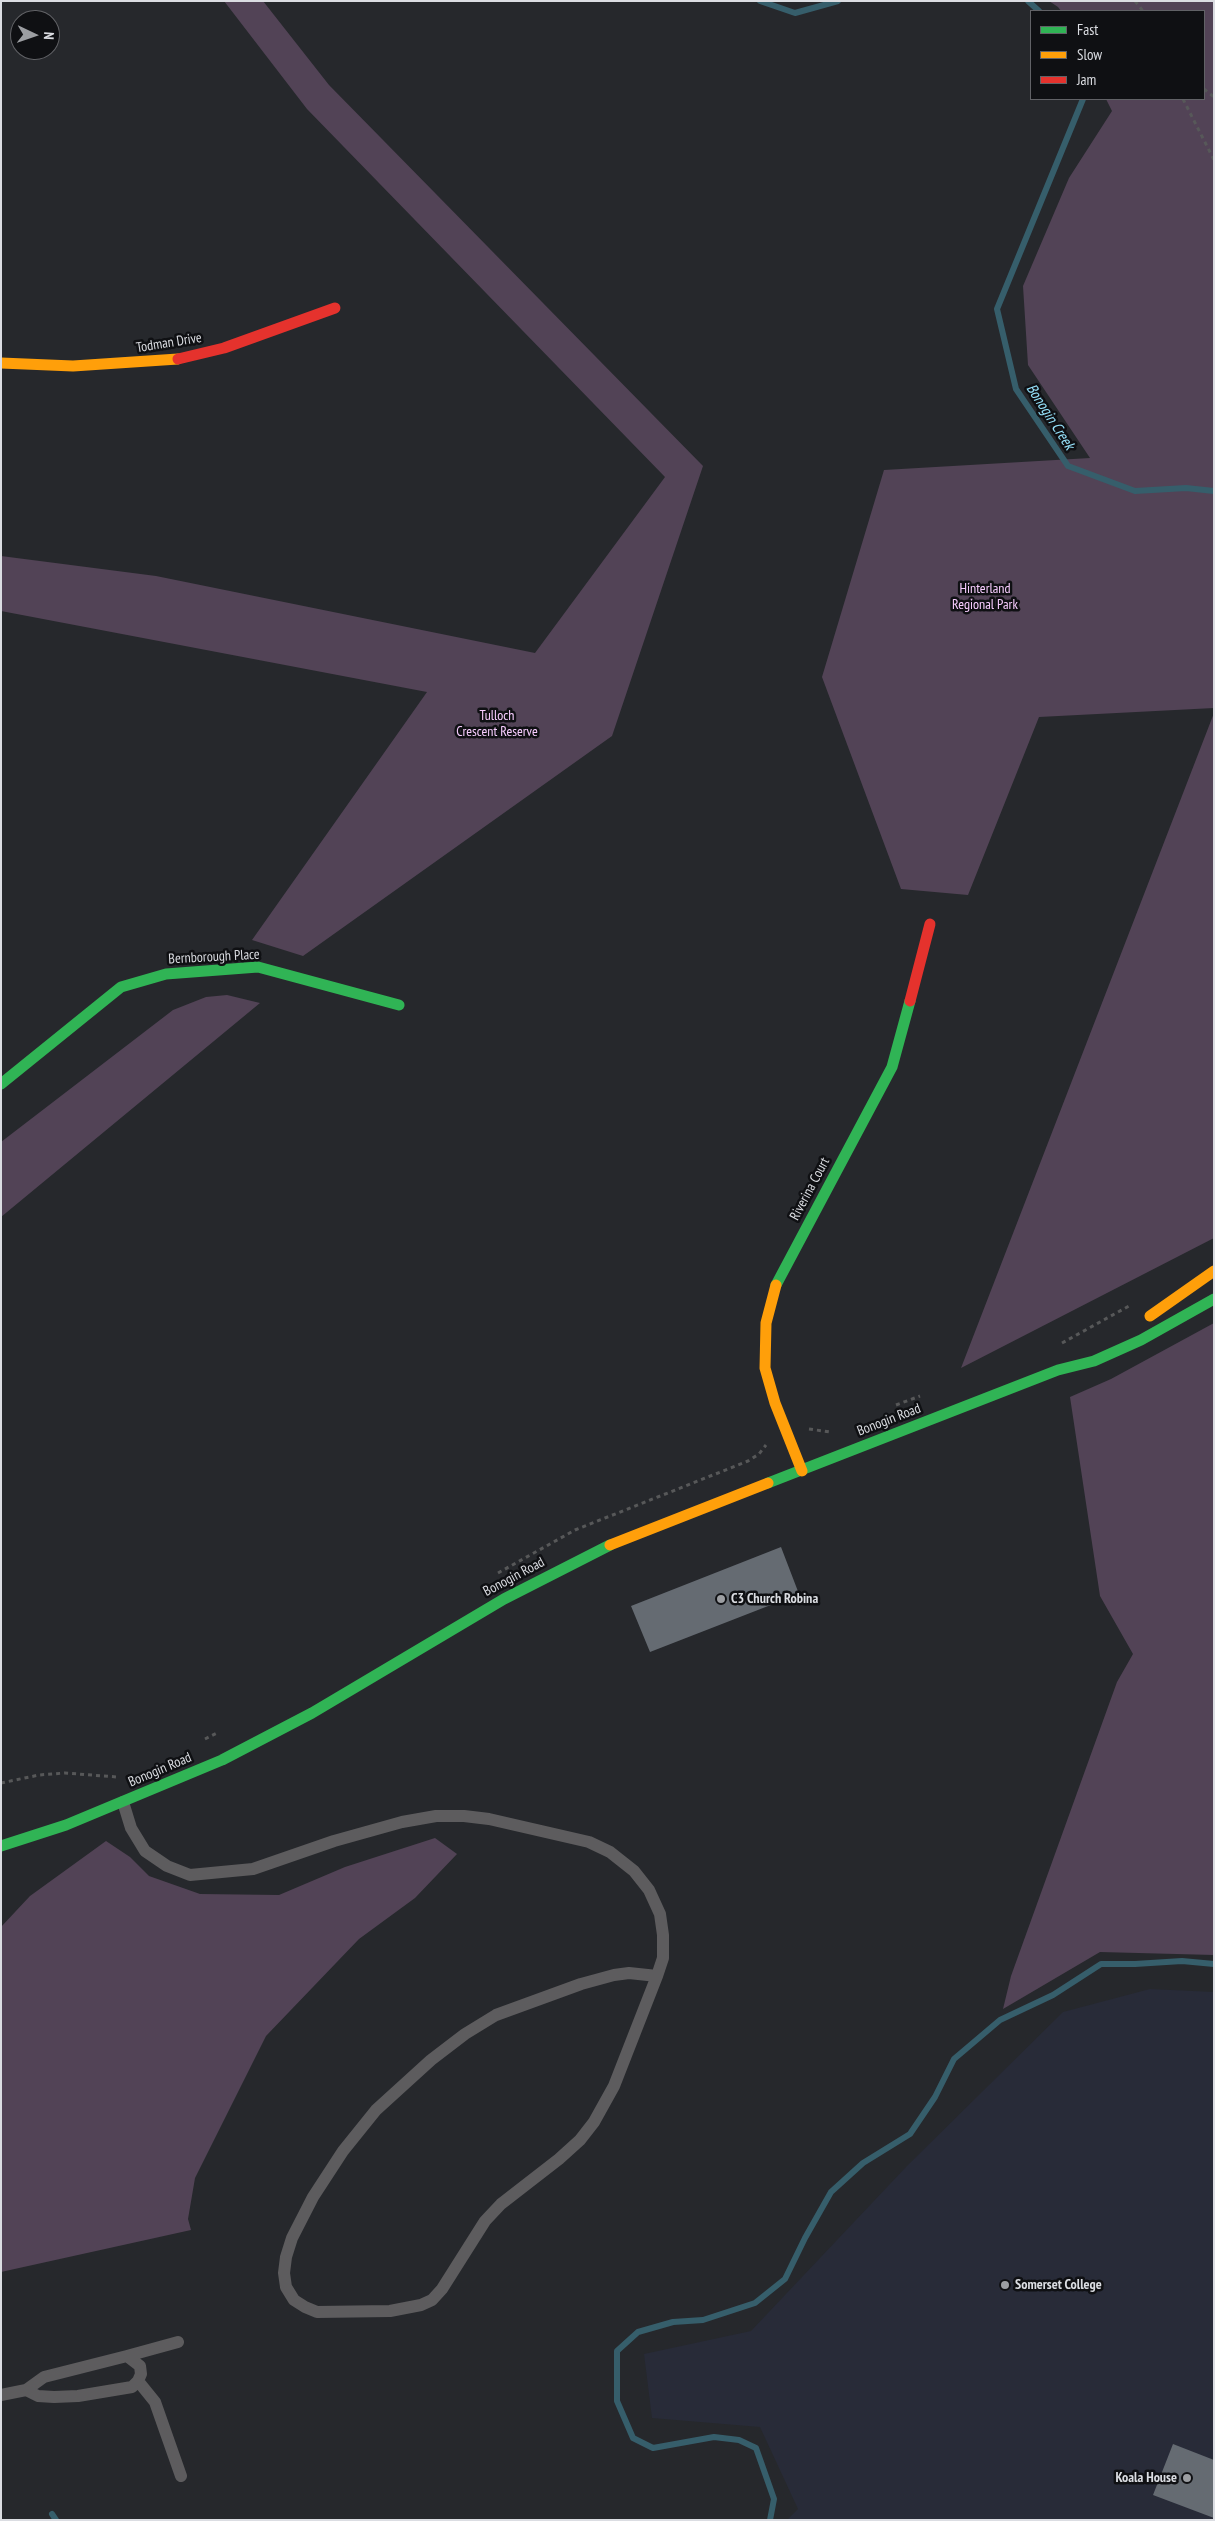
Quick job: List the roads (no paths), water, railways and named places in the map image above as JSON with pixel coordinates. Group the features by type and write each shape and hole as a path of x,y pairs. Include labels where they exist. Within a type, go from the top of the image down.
{"street":[{"name":"Todman Drive","path":"1,363 73,366 137,364 175,360 224,348 335,308"},
{"name":"Riverina Court","path":"802,1471 775,1403 765,1368 766,1323 775,1287 892,1067 930,924"},
{"name":"Bernborough Place","path":"1,1084 121,987 166,974 258,967 399,1005"},
{"path":"1138,1323 1169,1304 1214,1271"},
{"name":"Bonogin Road","path":"1,1846 66,1825 222,1760 304,1717 504,1599 612,1544 1058,1370 1094,1361 1140,1340 1214,1299"},
{"name":"Bonogin Road","path":"1058,1370 1093,1348"}],"lane":[{"path":"123,1802 131,1828 145,1851 167,1866 190,1874 253,1869 334,1841 402,1822 436,1816 464,1816 489,1819 589,1842 610,1852 634,1871 649,1890 660,1914 663,1958 657,1976 614,2086 594,2122 559,2160 501,2204 485,2221 442,2289 432,2300 421,2305 390,2311 317,2312 304,2307 294,2300 286,2287 284,2273 286,2257 292,2238 309,2205 343,2151 376,2110 406,2081 464,2034 496,2015 581,1984 614,1975 629,1973 657,1976"},
{"path":"1,2395 26,2390 44,2376 178,2342"},
{"path":"26,2390 38,2396 78,2396 132,2386 138,2381 141,2374 140,2366 127,2356"},
{"path":"138,2381 155,2402 181,2476"}],"waterway":[{"name":"Bonogin Creek","path":"760,1 795,13 838,1"},
{"name":"Bonogin Creek","path":"1028,1 1038,10"},
{"name":"Bonogin Creek","path":"1083,100 997,309 1016,389 1068,466 1135,491 1186,488 1214,491"},
{"path":"770,2520 774,2499 756,2448 739,2440 714,2437 653,2448 633,2438 617,2401 617,2351 638,2332 673,2322 703,2320 755,2303 785,2279 831,2192 863,2163 910,2134 935,2097 954,2059 1000,2020 1053,1995 1101,1964 1182,1961 1214,1964"},
{"path":"52,2514 56,2520"}],"place":[{"name":"C3 Church Robina","path":"721,1599"},
{"name":"Somerset College","path":"1005,2285"},
{"name":"Koala House","path":"1187,2478"}],"park label":[{"name":"Hinterland Regional Park","path":"985,598"},
{"name":"Tulloch Crescent Reserve","path":"497,724"}]}
